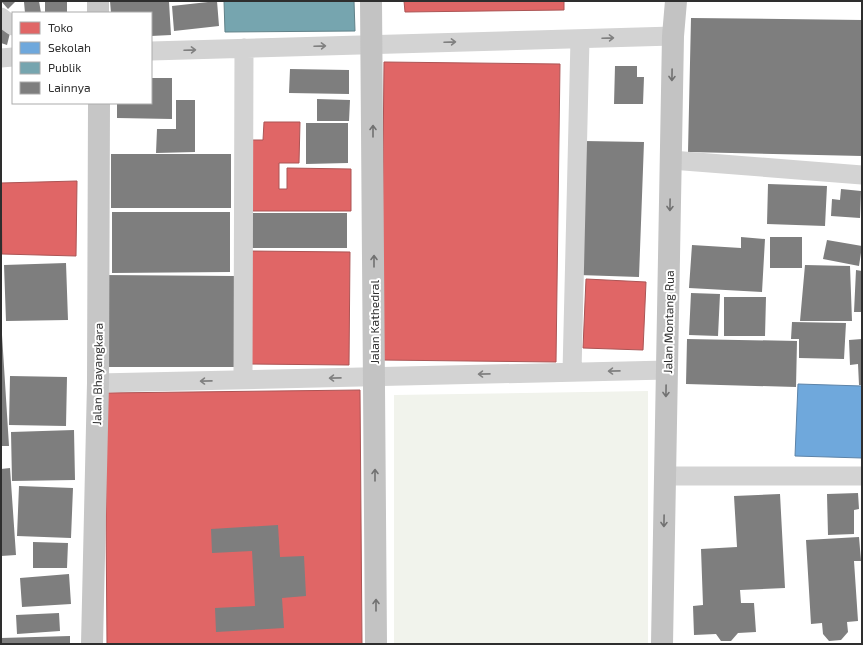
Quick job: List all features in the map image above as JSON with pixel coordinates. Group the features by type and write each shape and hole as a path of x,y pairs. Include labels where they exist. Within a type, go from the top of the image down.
{"highway":[{"name":"Jalan Kathedral","path":"371,1 376,644"},
{"name":"Jalan Montang Rua","path":"662,644 670,160 673,36 676,1"}],"main road":[{"path":"98,1 98,12"},
{"name":"Jalan Bhayangkara","path":"92,644 98,383 99,104"}],"street":[{"path":"1,17 12,25"},
{"path":"152,51 673,36"},
{"path":"572,372 580,39"},
{"path":"243,380 244,48"},
{"path":"1,58 12,57"},
{"path":"670,160 862,176"},
{"path":"98,383 667,370"},
{"path":"665,476 862,476"}],"shaded area":[{"path":"648,391 648,644 394,644 394,395"}],"building: Toko":[{"path":"404,1 564,1 564,10 405,12"},
{"path":"384,62 560,64 556,362 381,360"},
{"path":"264,122 300,122 299,163 279,163 279,189 287,189 287,168 351,169 351,211 251,211 251,140 263,140"},
{"path":"77,181 76,256 2,254 1,183"},
{"path":"248,251 350,252 349,365 247,364"},
{"path":"586,279 646,282 643,350 583,348"},
{"path":"360,390 362,644 107,644 105,393"}],"building: Sekolah":[{"path":"798,384 862,386 862,458 795,456"}],"building: Publik":[{"path":"224,1 354,1 355,31 225,32"}],"building: Lainnya":[{"path":"1,1 16,1 8,9"},
{"path":"39,1 41,12 25,12 24,2"},
{"path":"45,1 67,1 67,12 45,12"},
{"path":"110,1 169,2 171,35 152,36 152,12 111,12"},
{"path":"217,1 219,26 174,31 172,6"},
{"path":"691,18 862,20 862,156 688,152"},
{"path":"1,26 11,29 7,45 1,43"},
{"path":"615,66 637,66 637,77 644,77 643,104 614,104"},
{"path":"290,69 349,70 349,94 289,93"},
{"path":"152,78 172,78 172,119 117,118 117,104 152,104"},
{"path":"317,99 350,100 349,121 317,121"},
{"path":"176,100 195,100 195,152 156,153 157,129 176,129"},
{"path":"306,123 348,123 348,163 306,164"},
{"path":"584,141 644,142 639,277 579,275"},
{"path":"111,154 231,154 231,208 111,208"},
{"path":"768,184 827,186 825,226 767,224"},
{"path":"841,189 861,191 860,218 831,216 832,199 840,200"},
{"path":"112,212 230,212 230,272 112,273"},
{"path":"249,213 347,213 347,248 249,248"},
{"path":"741,237 765,239 762,292 689,288 692,245 741,248"},
{"path":"770,237 802,237 802,268 770,268"},
{"path":"827,240 862,246 859,266 823,259"},
{"path":"66,263 68,320 6,321 4,265"},
{"path":"805,265 850,266 852,321 800,321"},
{"path":"856,270 862,271 862,312 854,312"},
{"path":"103,275 235,276 235,367 103,367"},
{"path":"691,293 720,294 718,336 689,335"},
{"path":"724,297 766,297 765,336 724,336"},
{"path":"1,319 9,446 1,446"},
{"path":"792,322 846,323 844,359 799,358 799,339 791,339"},
{"path":"687,339 797,341 796,387 686,384"},
{"path":"862,339 862,385 859,385 858,364 850,365 849,340"},
{"path":"10,376 67,377 66,426 9,425"},
{"path":"74,430 75,480 12,481 11,432"},
{"path":"10,468 16,555 1,556 1,469"},
{"path":"19,486 73,488 71,538 17,536"},
{"path":"858,493 859,509 854,510 854,534 828,535 827,494"},
{"path":"780,494 785,588 740,590 741,603 754,603 756,632 738,633 731,641 721,641 716,634 694,635 693,606 703,605 701,549 737,547 734,496"},
{"path":"278,525 280,557 304,556 306,596 282,598 284,628 216,632 215,608 255,606 252,551 212,553 211,529"},
{"path":"859,537 861,561 854,561 858,621 847,622 848,632 841,640 829,641 823,634 822,623 811,624 806,540"},
{"path":"33,542 68,543 67,568 33,568"},
{"path":"69,574 71,604 22,607 20,578"},
{"path":"59,613 60,631 17,634 16,615"},
{"path":"70,636 70,644 1,644 1,638"}]}
